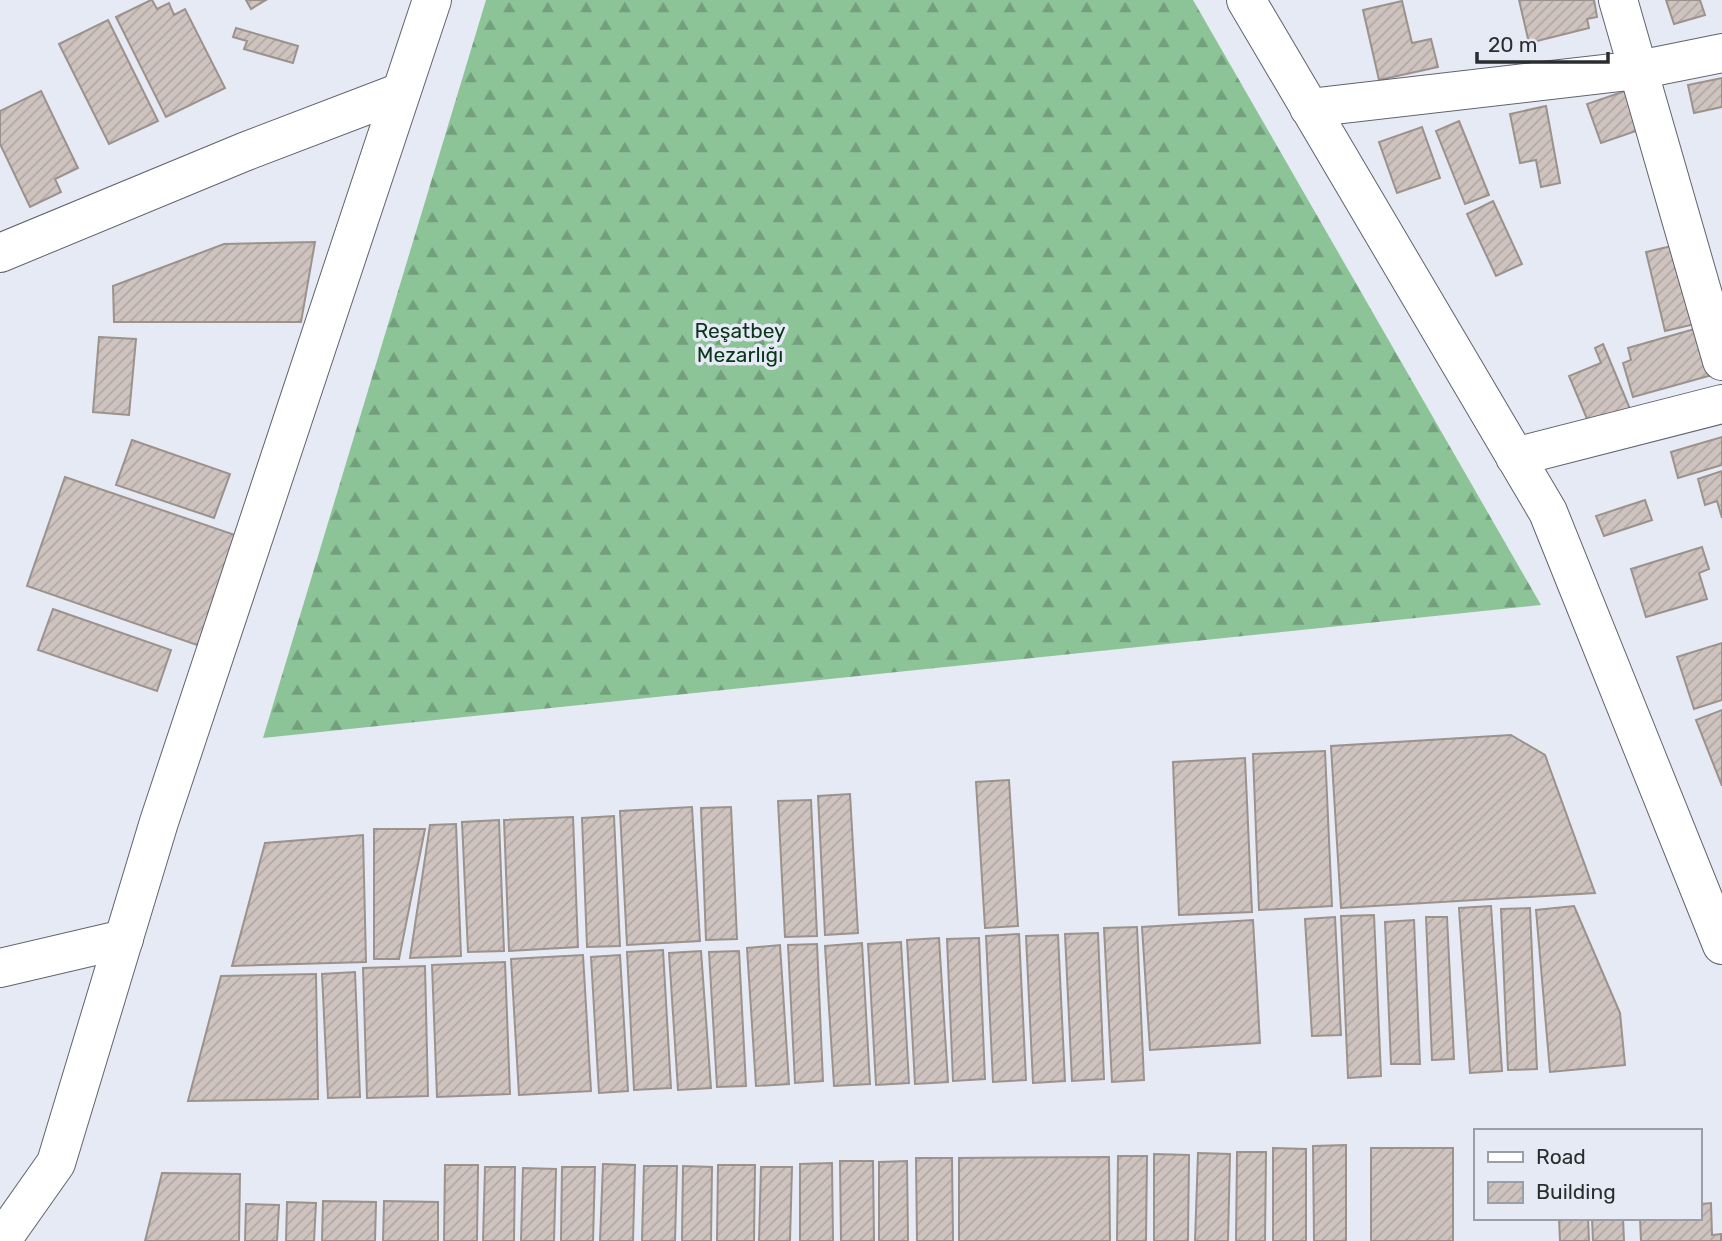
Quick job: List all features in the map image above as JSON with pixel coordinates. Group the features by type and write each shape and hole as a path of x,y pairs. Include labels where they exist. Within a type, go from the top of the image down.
{"street":[{"path":"1,1241 56,1163 159,822 432,0"},
{"path":"1246,0 1548,512 1722,944"},
{"path":"1618,0 1722,361"},
{"path":"1309,107 1638,70 1722,53"},
{"path":"0,253 244,152 401,92"},
{"path":"1515,457 1722,404"},
{"path":"0,968 124,940"}],"green space":[{"name":"Reşatbey Mezarlığı","path":"486,0 1193,0 1541,605 263,738"}],"building":[{"path":"152,0 157,9 169,3 174,15 185,9 225,88 166,117 116,17"},
{"path":"246,0 266,0 251,9"},
{"path":"1519,0 1594,0 1597,17 1587,19 1589,28 1529,43"},
{"path":"1666,0 1700,0 1705,15 1674,24"},
{"path":"1402,1 1412,43 1431,39 1438,67 1379,80 1363,10"},
{"path":"108,20 158,121 109,144 59,44"},
{"path":"236,28 298,46 293,63 244,49 247,41 233,37"},
{"path":"1722,78 1722,107 1694,113 1688,85"},
{"path":"1628,90 1642,129 1601,143 1587,104"},
{"path":"41,91 78,168 55,179 61,192 30,207 0,144 0,111"},
{"path":"1546,106 1560,183 1541,187 1536,160 1520,163 1510,114"},
{"path":"1459,121 1489,195 1465,204 1436,131"},
{"path":"1422,127 1440,178 1397,193 1379,142"},
{"path":"1493,201 1522,264 1496,276 1467,214"},
{"path":"315,242 301,322 114,322 113,286 224,244"},
{"path":"1676,245 1695,324 1665,331 1646,252"},
{"path":"1698,328 1712,375 1633,397 1623,363 1631,360 1628,348"},
{"path":"99,337 136,339 129,415 93,412"},
{"path":"1603,344 1630,409 1590,426 1569,376 1601,363 1595,348"},
{"path":"1722,437 1722,465 1678,478 1671,452"},
{"path":"132,440 230,474 214,518 116,485"},
{"path":"1722,471 1722,518 1717,501 1705,505 1698,479"},
{"path":"65,477 238,536 200,646 27,586"},
{"path":"1645,500 1652,520 1604,536 1596,516"},
{"path":"1702,547 1709,569 1699,573 1707,599 1646,617 1631,569"},
{"path":"53,609 171,650 157,691 38,650"},
{"path":"1722,643 1722,700 1694,709 1677,657"},
{"path":"1722,710 1722,786 1696,720"},
{"path":"1511,735 1545,755 1595,893 1341,908 1331,746"},
{"path":"1325,751 1332,906 1259,910 1253,754"},
{"path":"1245,758 1252,912 1179,915 1173,762"},
{"path":"1009,780 1018,926 985,928 976,782"},
{"path":"850,794 858,933 825,935 818,796"},
{"path":"811,800 817,936 785,937 778,801"},
{"path":"692,807 700,941 627,945 620,811"},
{"path":"731,807 737,939 706,940 701,808"},
{"path":"614,816 620,946 587,947 582,818"},
{"path":"573,817 578,947 509,951 504,820"},
{"path":"499,820 504,951 468,952 462,822"},
{"path":"456,824 461,956 410,958 430,825"},
{"path":"374,829 425,829 399,959 374,959"},
{"path":"363,835 366,962 232,966 265,843"},
{"path":"1491,906 1502,1071 1470,1073 1459,908"},
{"path":"1574,906 1620,1013 1625,1065 1550,1072 1536,910"},
{"path":"1530,908 1537,1069 1508,1070 1501,909"},
{"path":"1374,915 1381,1076 1348,1078 1341,916"},
{"path":"1335,917 1341,1035 1312,1036 1305,919"},
{"path":"1426,917 1447,917 1454,1059 1432,1060"},
{"path":"1253,920 1260,1043 1150,1050 1142,927"},
{"path":"1414,920 1420,1064 1391,1064 1385,922"},
{"path":"1137,927 1144,1080 1112,1082 1104,928"},
{"path":"1098,933 1104,1079 1072,1081 1065,934"},
{"path":"1019,934 1026,1080 993,1082 986,936"},
{"path":"1058,935 1065,1081 1033,1083 1026,936"},
{"path":"939,938 948,1082 915,1084 907,940"},
{"path":"979,938 985,1079 953,1081 947,939"},
{"path":"901,942 909,1083 876,1085 868,944"},
{"path":"862,943 870,1084 834,1086 825,946"},
{"path":"817,944 823,1081 795,1083 788,945"},
{"path":"780,945 789,1084 756,1086 747,948"},
{"path":"663,950 671,1088 634,1090 627,952"},
{"path":"701,951 711,1088 678,1090 669,953"},
{"path":"739,951 746,1086 717,1087 709,952"},
{"path":"583,955 591,1091 519,1095 511,959"},
{"path":"620,955 628,1091 599,1093 591,957"},
{"path":"505,962 510,1094 437,1097 432,965"},
{"path":"425,966 428,1096 367,1098 363,968"},
{"path":"355,972 360,1097 328,1098 322,974"},
{"path":"316,974 318,1099 188,1101 221,976"},
{"path":"1346,1145 1346,1241 1314,1241 1313,1146"},
{"path":"1273,1148 1306,1149 1306,1241 1273,1241"},
{"path":"1371,1148 1453,1148 1453,1241 1371,1241"},
{"path":"1237,1152 1266,1152 1265,1241 1236,1241"},
{"path":"1198,1153 1230,1154 1228,1241 1195,1241"},
{"path":"1154,1154 1189,1155 1188,1241 1154,1241"},
{"path":"1118,1156 1147,1156 1146,1241 1117,1241"},
{"path":"1109,1157 1110,1241 959,1241 959,1158"},
{"path":"916,1158 952,1158 953,1241 917,1241"},
{"path":"840,1161 873,1161 874,1241 841,1241"},
{"path":"907,1161 908,1241 879,1241 879,1162"},
{"path":"832,1163 833,1241 800,1241 800,1164"},
{"path":"603,1164 635,1165 633,1241 600,1241"},
{"path":"445,1165 478,1165 477,1241 444,1241"},
{"path":"718,1165 755,1165 754,1241 717,1241"},
{"path":"644,1166 677,1166 675,1241 642,1241"},
{"path":"683,1166 712,1167 711,1241 682,1241"},
{"path":"485,1167 515,1167 514,1241 483,1241"},
{"path":"562,1167 595,1167 593,1241 561,1241"},
{"path":"761,1167 792,1167 790,1241 759,1241"},
{"path":"523,1168 556,1169 554,1241 521,1241"},
{"path":"162,1173 240,1174 239,1241 145,1241"},
{"path":"323,1201 376,1202 375,1241 322,1241"},
{"path":"384,1201 438,1202 438,1241 383,1241"},
{"path":"287,1202 316,1203 314,1241 286,1241"},
{"path":"1711,1203 1712,1235 1721,1234 1721,1241 1641,1241 1640,1220 1701,1220 1701,1204"},
{"path":"246,1204 279,1205 277,1241 245,1241"},
{"path":"1559,1220 1588,1220 1589,1241 1560,1241"},
{"path":"1592,1220 1623,1220 1624,1241 1593,1241"}]}
